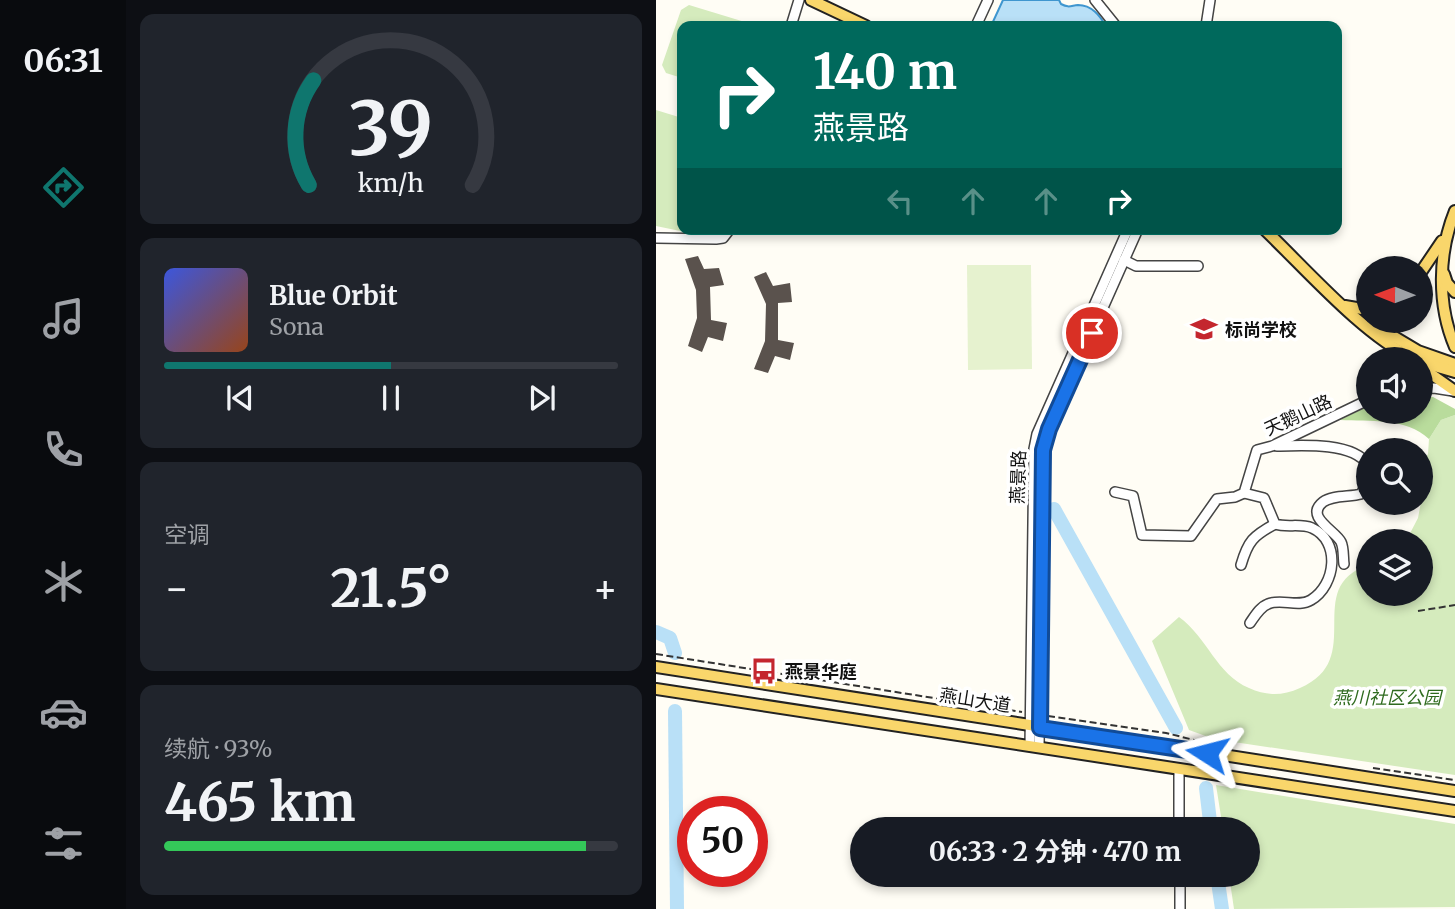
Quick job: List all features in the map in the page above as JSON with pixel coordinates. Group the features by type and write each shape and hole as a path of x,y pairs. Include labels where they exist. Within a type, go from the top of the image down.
{"main road":[{"path":"811,0 855,21"},
{"path":"1433,256 1455,211"},
{"path":"1448,229 1443,268 1446,314 1455,347"},
{"path":"1270,235 1374,334 1393,347"},
{"path":"1443,268 1447,283 1455,292"},
{"path":"1343,305 1356,308"},
{"path":"1343,305 1406,345 1455,363"},
{"path":"1433,367 1455,372"},
{"path":"1433,374 1455,391"},
{"name":"燕山大道","path":"659,666 1455,791"},
{"name":"燕山大道","path":"656,691 673,691 1455,811"}],"street":[{"path":"793,21 799,0"},
{"path":"978,21 988,0"},
{"path":"1095,0 1112,21"},
{"path":"1207,21 1210,0"},
{"path":"656,238 716,239 725,235"},
{"name":"燕景路","path":"1035,747 1032,466 1035,441 1125,235"},
{"name":"燕景路","path":"1035,727 1043,450 1049,429 1135,235"},
{"path":"1124,260 1136,266 1198,267"},
{"path":"1433,388 1455,391"},
{"name":"天鹅山路","path":"1244,493 1256,450 1272,446 1356,406"},
{"path":"1272,446 1346,449 1356,454"},
{"path":"1114,492 1133,496 1141,535 1191,536 1217,499 1244,493 1264,498 1275,524"},
{"path":"1344,564 1341,543 1321,523 1318,509 1323,502 1356,495"},
{"path":"1241,565 1246,548 1253,538 1275,524 1306,526 1316,530 1324,537 1332,551 1333,565 1319,594 1309,602 1272,602 1265,605 1250,623"},
{"path":"1179,769 1179,817"},
{"path":"1179,887 1180,909"}],"path":[{"path":"1418,611 1455,605"},
{"path":"656,654 1014,711"},
{"path":"1048,716 1166,733 1201,742"},
{"path":"1374,768 1455,780"}],"green space":[{"path":"689,5 742,21 677,21 681,10"},
{"path":"677,22 677,76 666,73 662,65"},
{"path":"656,110 677,116 677,230 656,226"},
{"path":"700,235 721,235 714,238"},
{"path":"967,265 1031,265 1032,369 968,370"},
{"path":"1433,397 1455,409 1455,415 1441,420 1430,438 1398,424 1433,424"},
{"path":"1356,412 1356,420 1340,420"},
{"name":"燕川社区公园","path":"1455,415 1455,775 1214,739 1189,730 1152,641 1179,617 1238,682 1262,692 1281,694 1300,688 1320,675 1330,660 1339,590 1349,576 1356,572 1356,606 1433,606 1433,529 1412,529 1419,515 1433,515 1433,438 1430,438 1441,420"},
{"path":"1216,785 1455,824 1455,907 1234,909 1231,887 1260,887 1260,817 1221,817"}],"water":[{"path":"1003,0 1059,0 1066,6 1083,5 1103,21 993,21"}],"building":[{"path":"698,256 704,269 719,268 724,285 710,287 711,320 727,323 723,341 708,337 702,352 688,346 697,318 696,290 685,259"},
{"path":"766,272 773,286 790,283 792,302 778,303 778,340 794,343 790,360 775,356 768,373 754,369 765,341 766,304 754,277"}],"waterway":[{"path":"1054,509 1176,728"},
{"path":"656,632 670,638 675,653"},
{"path":"675,711 677,909"},
{"path":"1206,788 1209,817"},
{"path":"1219,887 1222,909"}],"place":[{"name":"标尚学校","path":"1204,329"},
{"name":"燕景华庭","path":"764,671"}],"route":[{"path":"1092,333 1049,429 1041,465 1040,728 1207,753"}]}
